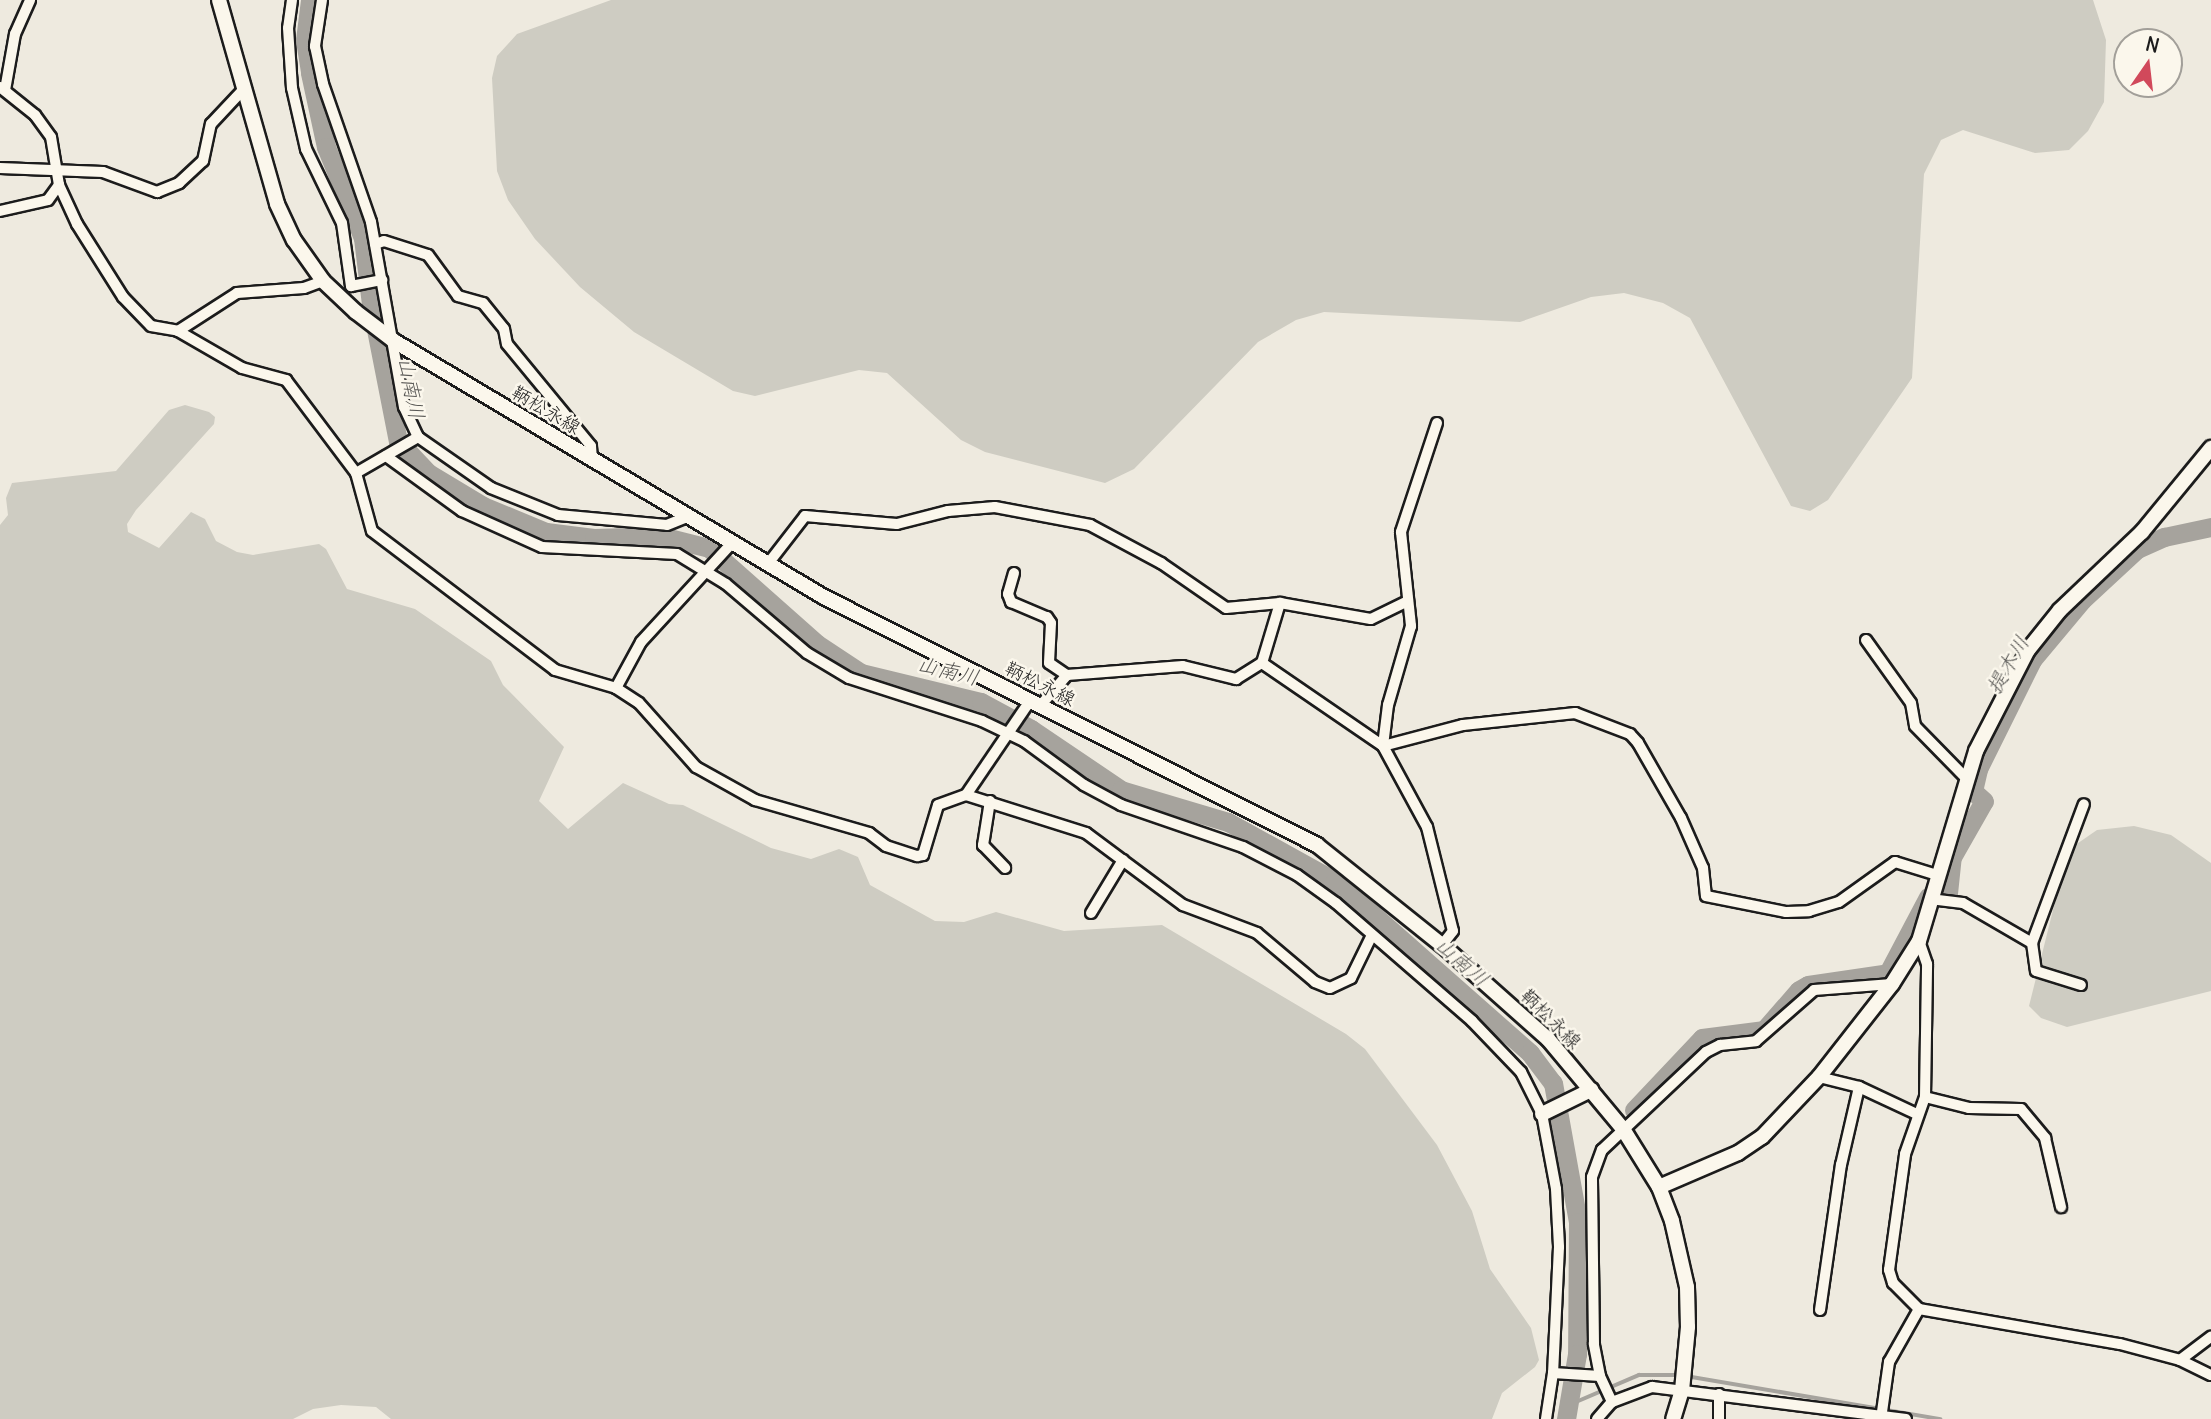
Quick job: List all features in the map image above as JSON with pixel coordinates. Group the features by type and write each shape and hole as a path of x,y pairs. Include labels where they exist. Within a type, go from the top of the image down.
{"main road":[{"name":"鞆松永線","path":"219,0 242,91 277,204 294,240 323,281 356,312 391,338 687,517 728,547 767,565 1031,706 1317,845 1442,945 1548,1039 1623,1129 1660,1188 1681,1254 1686,1287 1685,1367 1673,1419"},
{"path":"1660,1188 1762,1138 1819,1077 1892,984 1919,941 1965,777 2028,650 2060,610 2142,532 2211,448"},
{"path":"1545,1113 1575,1101 1591,1090"}],"street":[{"path":"30,0 15,34 2,89 35,115 51,137 60,185 77,224 123,297 150,326 178,331 242,368 286,380 356,473 372,531 555,670 616,688 639,703 696,767 755,800 869,833 886,846 917,856 923,855 938,805 966,795 1086,833 1196,912 1257,933 1315,982 1330,988 1351,978 1371,935"},
{"path":"292,0 288,28 292,88 306,149 342,223 351,286 380,281"},
{"path":"322,0 315,46 323,83 375,244 404,407 415,439 491,488 558,515 667,525 687,517"},
{"path":"0,168 103,172 157,192 179,183 203,161 211,124 242,91"},
{"path":"0,211 48,200 60,185"},
{"path":"375,244 384,241 428,255 458,296 483,303 504,329 507,344 591,446 592,459"},
{"path":"178,331 237,293 304,288 323,281"},
{"path":"1383,746 1388,705 1411,626 1401,532 1437,423"},
{"path":"356,473 415,439"},
{"path":"389,455 462,511 514,537 559,550 677,554 710,571 807,653 849,678 1012,732 1121,805 1243,847 1297,875 1371,935 1472,1021 1521,1072 1545,1113 1556,1189 1559,1247 1557,1373 1546,1419"},
{"path":"767,565 804,516 897,524 948,511 995,507 1090,525 1161,563 1226,608 1280,603 1371,619 1408,601"},
{"path":"616,688 641,642 710,571 728,547"},
{"path":"1014,573 1008,594 1011,602 1047,617 1051,623 1049,663 1067,675"},
{"path":"966,795 1031,706 1067,675 1183,666 1236,679 1262,663 1280,603"},
{"path":"1866,640 1911,703 1915,726 1965,777"},
{"path":"1262,663 1383,746 1427,827 1453,931 1442,945"},
{"path":"1383,746 1464,725 1575,713 1630,734 1638,743 1681,818 1703,868 1706,896 1786,912 1809,911 1839,902 1895,862 1937,875"},
{"path":"990,801 983,845 1005,868"},
{"path":"2081,985 2036,971 2032,943 2084,804"},
{"path":"1091,913 1123,860"},
{"path":"1930,899 1963,903 2032,943"},
{"path":"1919,941 1927,964 1925,1097 1905,1153 1889,1270 1893,1283 1919,1310 2055,1331 2180,1360 2211,1375"},
{"path":"1597,1419 1603,1386 1594,1344 1592,1177 1602,1150 1706,1052 1720,1045 1756,1041 1814,990 1892,984"},
{"path":"1819,1077 1859,1087 1917,1114"},
{"path":"1820,1310 1841,1166 1859,1087"},
{"path":"1925,1097 1969,1108 2021,1109 2045,1138 2061,1208"},
{"path":"1881,1413 1889,1362 1919,1310"},
{"path":"2180,1360 2211,1337"},
{"path":"1557,1373 1603,1386 1682,1387 1719,1394 1881,1413 1906,1419"},
{"path":"1718,1419 1719,1394"}],"shaded area":[{"path":"611,0 2093,0 2106,40 2104,102 2088,131 2069,150 2035,153 1963,130 1941,140 1924,174 1912,378 1828,500 1810,511 1791,506 1690,318 1663,303 1624,293 1591,297 1520,322 1324,312 1296,320 1258,342 1134,469 1105,483 985,452 961,440 887,373 859,370 755,396 733,391 634,332 580,287 535,239 508,200 497,171 492,78 497,56 517,34"},
{"path":"185,405 209,412 215,417 214,424 136,510 127,524 128,532 159,548 191,512 205,519 216,541 237,552 253,555 319,544 326,549 347,589 415,609 491,661 503,685 564,747 539,801 568,829 623,783 669,804 683,805 771,848 811,859 839,849 858,857 870,885 935,921 964,922 996,912 1064,931 1162,925 1346,1034 1365,1049 1437,1145 1472,1211 1490,1269 1531,1328 1539,1360 1535,1367 1502,1393 1492,1419 391,1419 376,1407 341,1405 313,1409 293,1419 0,1419 0,525 8,515 6,498 12,483 116,471 169,410"},
{"path":"2134,826 2171,835 2211,863 2211,991 2067,1027 2041,1018 2029,1006 2068,850 2097,830"}],"waterway":[{"name":"山南川","path":"310,0 305,40 310,73 326,147 363,238 371,304 398,441 428,473 483,506 546,532 594,538 661,536 709,548 817,644 861,673 981,702 1031,729 1121,790 1228,822 1335,881 1530,1053 1553,1083 1578,1222 1577,1354 1566,1419"},
{"name":"提木川","path":"1944,891 1948,893 1952,857 1984,801 1973,791 1978,769 2032,660 2082,600 2137,549 2164,537 2211,527"},
{"name":"提木川","path":"1634,1110 1702,1038 1764,1030 1799,990 1808,985 1888,973 1928,897"},
{"path":"1569,1405 1639,1375 1679,1375"},
{"path":"1686,1376 1940,1419"}]}
